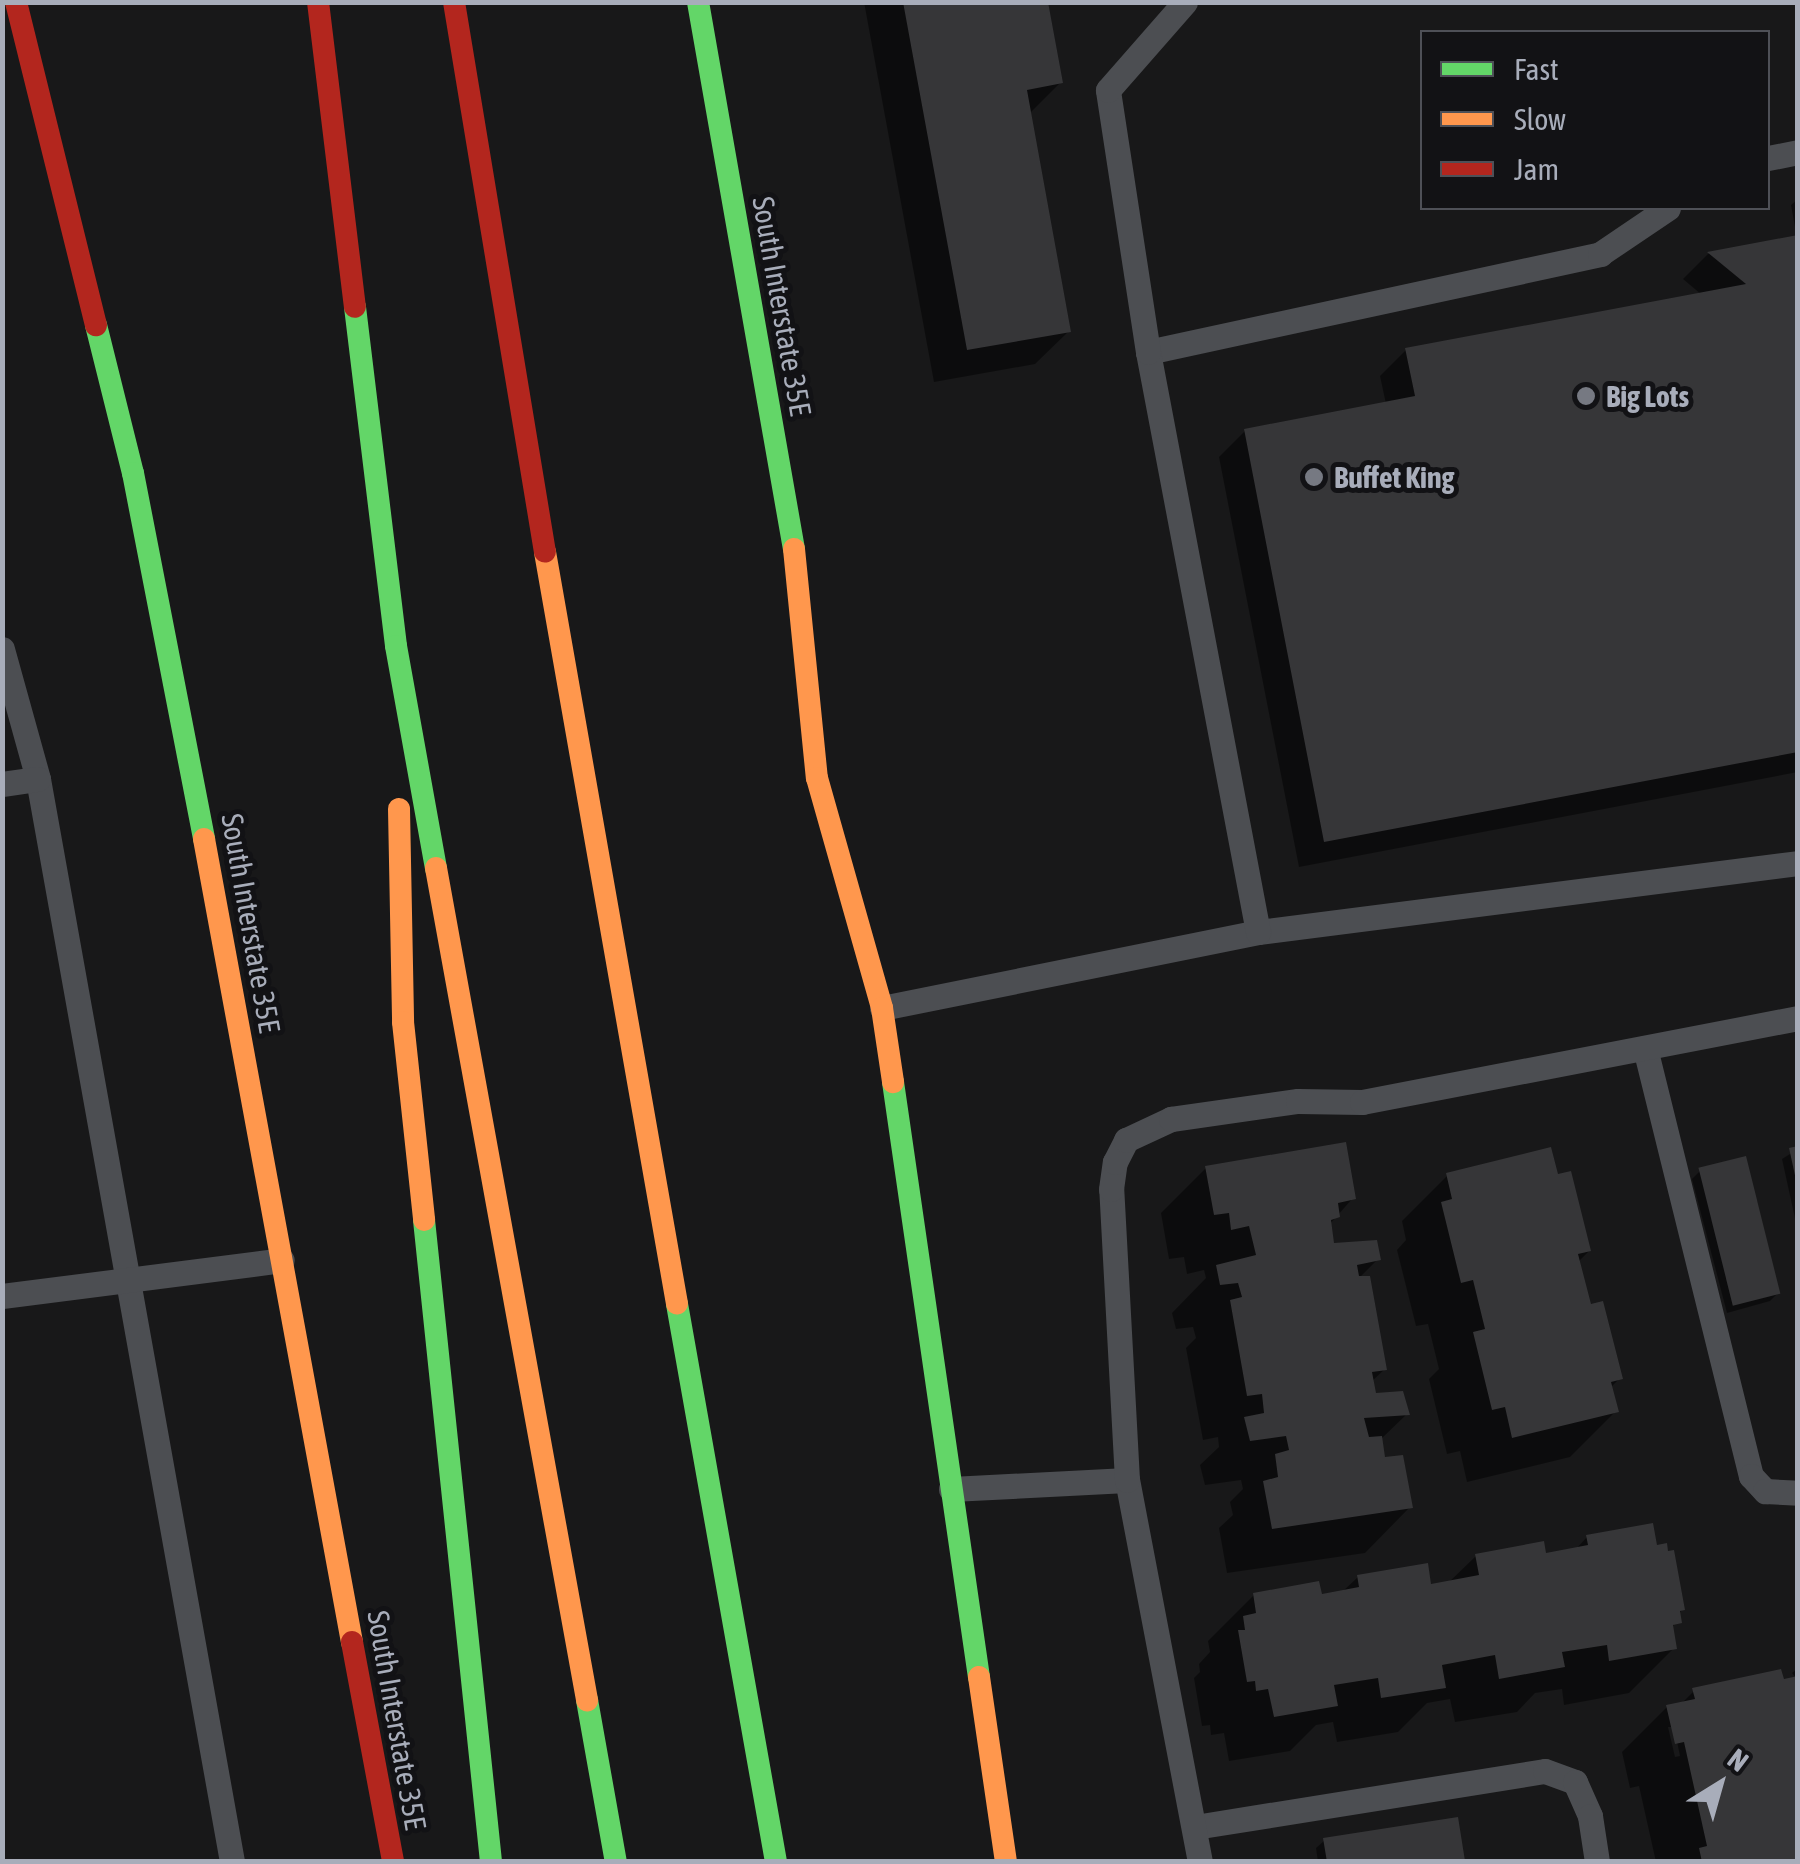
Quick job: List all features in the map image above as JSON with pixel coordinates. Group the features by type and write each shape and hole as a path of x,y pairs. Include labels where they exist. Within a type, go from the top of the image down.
{"main road":[{"name":"South Interstate 35E","path":"16,2 133,473 393,1862"},
{"path":"318,2 396,646 616,1862"},
{"path":"454,2 561,643 776,1862"},
{"name":"South Interstate 35E","path":"698,2 796,565 817,778 882,1008 1006,1862"},
{"path":"396,646 403,1022 491,1862"}],"lane":[{"path":"1185,2 1108,90 1148,352 1258,932"},
{"path":"1770,158 1798,152"},
{"path":"1148,352 1600,254 1665,210"},
{"path":"2,649 38,779 232,1862"},
{"path":"2,784 38,779"},
{"path":"882,1008 1258,932 1798,863"},
{"path":"1200,1862 1127,1480 1111,1189 1115,1162 1126,1140 1171,1119 1298,1101 1362,1102 1798,1018"},
{"path":"1645,1048 1751,1476 1765,1491 1798,1493"},
{"path":"2,1296 282,1260"},
{"path":"950,1489 1127,1480"},
{"path":"1195,1828 1545,1772 1575,1782 1590,1816 1596,1862"}],"building":[{"path":"903,2 1048,2 1063,83 1027,90 1071,332 967,350"},
{"path":"1798,235 1798,752 1324,842 1244,429 1415,396 1405,348 1746,284 1707,252"},
{"path":"1346,1142 1356,1199 1338,1203 1340,1217 1331,1220 1334,1243 1377,1240 1381,1260 1357,1265 1359,1276 1370,1276 1387,1370 1372,1372 1376,1393 1403,1391 1410,1415 1364,1418 1369,1437 1382,1436 1385,1457 1403,1455 1413,1508 1272,1529 1263,1481 1278,1477 1275,1454 1289,1450 1286,1436 1250,1441 1244,1417 1264,1413 1262,1394 1247,1396 1230,1300 1242,1297 1238,1283 1220,1285 1216,1265 1256,1255 1249,1226 1231,1230 1229,1213 1214,1215 1205,1166"},
{"path":"1798,1146 1798,1180 1796,1180 1789,1148"},
{"path":"1551,1147 1558,1174 1571,1171 1591,1251 1578,1254 1591,1304 1603,1301 1623,1379 1611,1382 1619,1412 1512,1438 1505,1407 1492,1410 1473,1332 1485,1329 1473,1280 1461,1283 1441,1202 1452,1199 1446,1173"},
{"path":"1746,1156 1780,1294 1733,1306 1698,1168"},
{"path":"1653,1523 1657,1545 1667,1543 1668,1551 1674,1550 1685,1610 1680,1611 1682,1623 1673,1625 1677,1649 1609,1661 1607,1645 1562,1652 1565,1667 1499,1679 1495,1655 1442,1665 1446,1688 1381,1698 1378,1678 1334,1685 1338,1706 1274,1717 1268,1689 1256,1691 1255,1681 1247,1682 1238,1630 1245,1630 1243,1616 1256,1613 1253,1593 1319,1581 1322,1594 1359,1587 1357,1575 1428,1563 1431,1584 1479,1575 1475,1554 1544,1541 1546,1553 1588,1545 1586,1535"},
{"path":"1781,1669 1784,1679 1798,1676 1798,1862 1702,1862 1699,1848 1707,1846 1684,1742 1675,1744 1666,1705 1695,1699 1692,1688"},
{"path":"1458,1817 1465,1861 1327,1862 1323,1838"}],"traffic: fast":[{"path":"698,2 794,549"},
{"path":"355,307 396,646 436,868"},
{"path":"96,325 133,473 204,839"},
{"path":"893,1082 979,1677"},
{"path":"424,1220 491,1862"},
{"path":"677,1304 776,1862"},
{"path":"587,1700 616,1862"}],"traffic: slow":[{"path":"794,549 817,778 882,1008 893,1082"},
{"path":"545,552 677,1304"},
{"path":"399,809 403,1022 424,1220"},
{"path":"204,839 352,1642"},
{"path":"436,868 587,1700"},
{"path":"979,1677 1006,1862"}],"traffic: jam":[{"path":"16,2 96,325"},
{"path":"318,2 355,307"},
{"path":"454,2 545,552"},
{"path":"352,1642 393,1862"}],"place":[{"name":"Big Lots","path":"1586,396"},
{"name":"Buffet King","path":"1314,477"}]}
